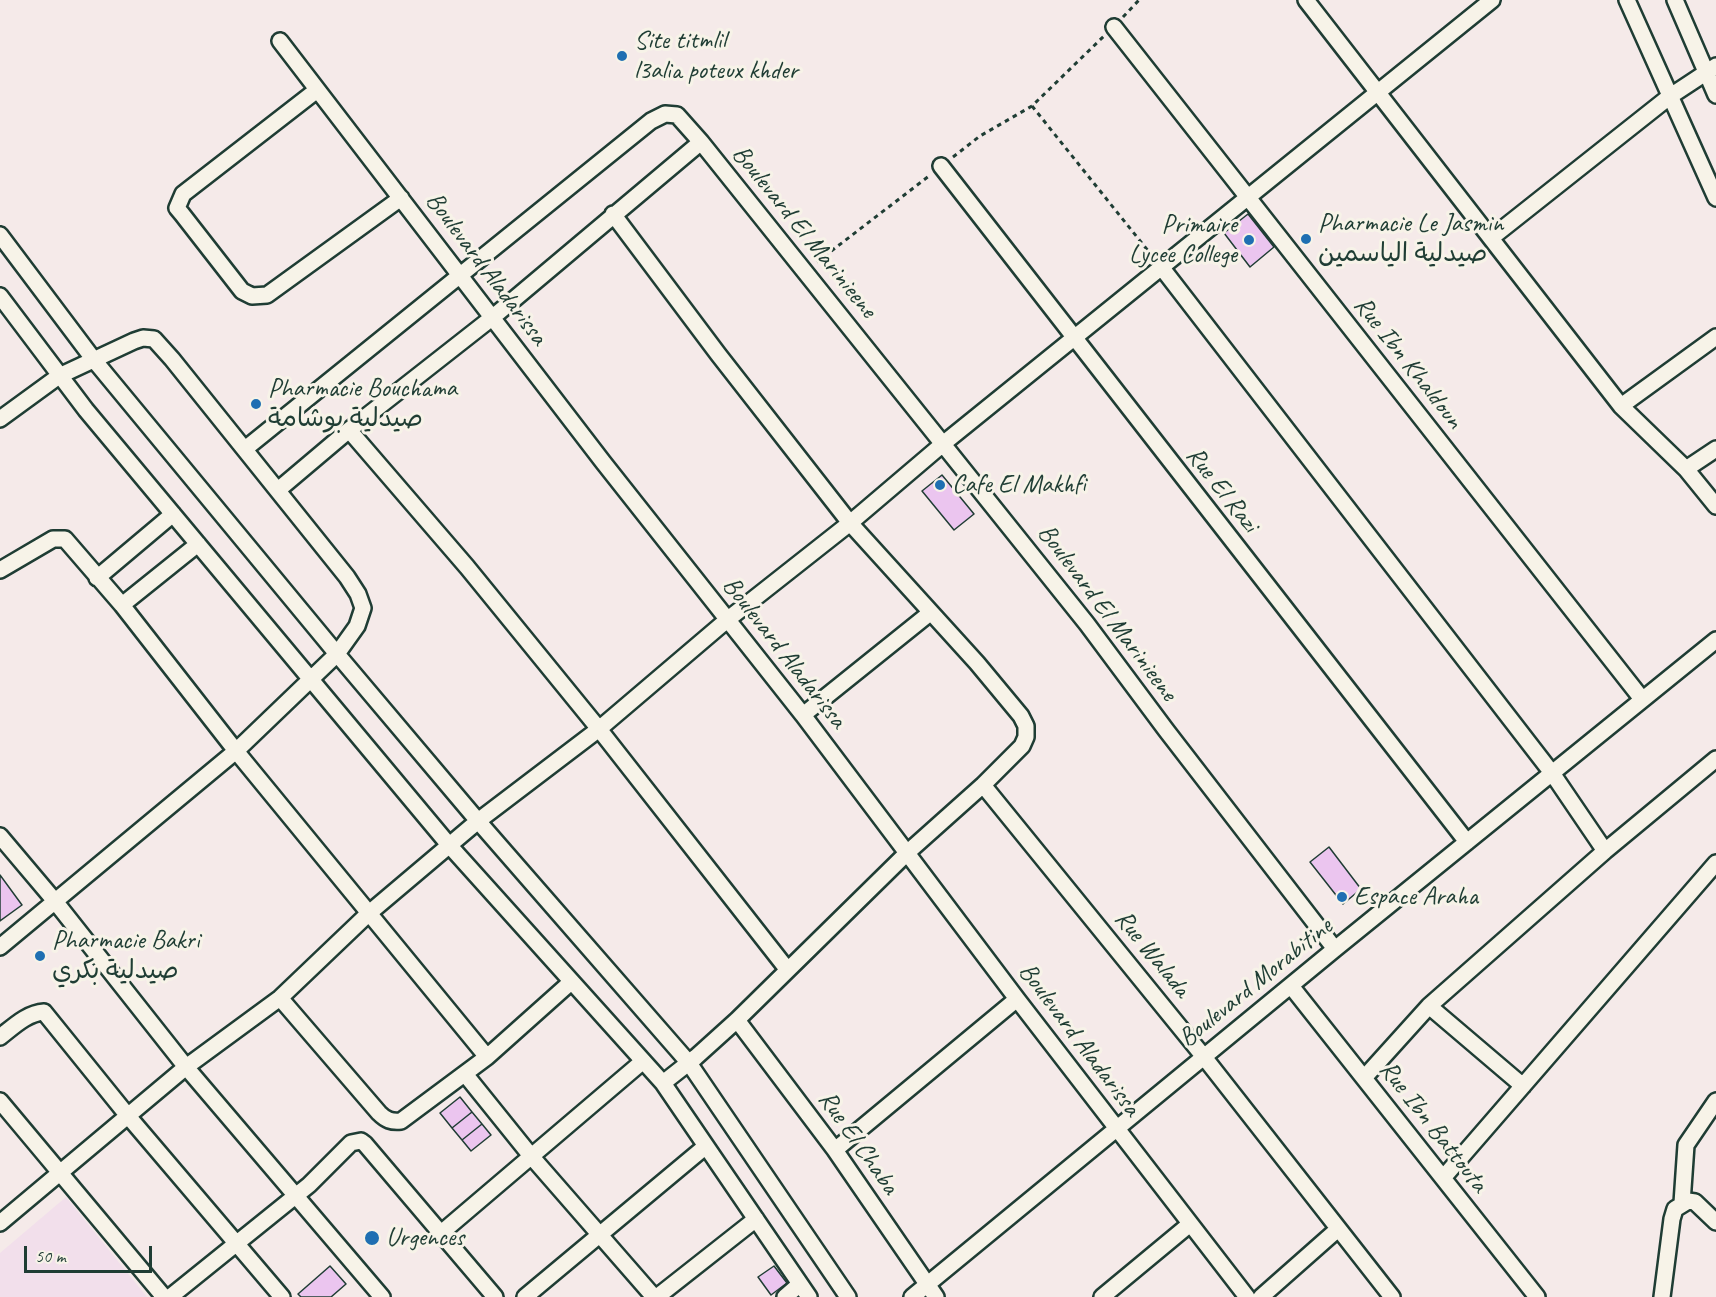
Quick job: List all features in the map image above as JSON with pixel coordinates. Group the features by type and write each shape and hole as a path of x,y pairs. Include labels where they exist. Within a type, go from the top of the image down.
{"street":[{"path":"1306,0 1621,406 1686,469 1716,506"},
{"path":"0,1223 186,1067 280,998 368,914 478,821 599,729 727,620 850,523 944,442 1492,0"},
{"path":"1627,0 1716,198"},
{"path":"1675,0 1711,69 1716,96"},
{"name":"Rue Ibn Khaldoun","path":"1114,27 1642,699"},
{"name":"Boulevard Aladarissa","path":"280,40 603,462 803,715 1116,1129 1247,1297"},
{"path":"1491,238 1669,97 1711,69"},
{"path":"317,90 180,198 177,208 215,257 242,291 252,296 267,295 401,198"},
{"name":"Boulevard El Marinieene","path":"461,275 660,116 668,113 677,115 944,442 1087,624 1335,949"},
{"path":"278,490 493,317 701,142"},
{"name":"Rue El Razi","path":"941,166 1467,842"},
{"path":"614,214 718,354 850,523 977,663 1021,716 1026,726 1026,737 1022,746 983,785 908,852 737,1020 663,1083"},
{"path":"0,235 94,360 337,654 478,821 689,1063 848,1297"},
{"path":"1161,268 1552,772 1605,851"},
{"path":"245,449 461,275"},
{"path":"0,296 59,376 449,845 663,1083 804,1291 784,1297"},
{"path":"1621,406 1716,337"},
{"path":"0,419 59,376 134,341 143,338 154,339 347,577 363,608 357,626 337,654 236,751 0,947"},
{"path":"350,430 467,567 599,729 787,969"},
{"path":"1686,469 1716,449"},
{"path":"97,578 173,514"},
{"path":"0,570 53,538 65,539 122,605 236,751 487,1057"},
{"path":"122,605 198,544"},
{"path":"803,715 930,613"},
{"name":"Boulevard Morabitine","path":"912,1297 932,1291 1116,1129 1716,640"},
{"path":"1364,1078 1429,1006 1605,851 1716,759"},
{"name":"Rue Walada","path":"983,785 1204,1057 1392,1297"},
{"path":"0,836 54,900 186,1067 382,1297"},
{"path":"1443,1178 1716,863"},
{"path":"280,998 379,1113 390,1121 401,1121 487,1057 571,982"},
{"name":"Rue Ibn Battouta","path":"1291,986 1537,1297"},
{"path":"835,1150 1017,999"},
{"path":"1429,1006 1523,1086"},
{"path":"0,1037 23,1019 37,1012 44,1012 128,1116 282,1297"},
{"name":"Rue El Chaba","path":"737,1020 835,1150 932,1291"},
{"path":"440,1234 642,1062"},
{"path":"465,1074 531,1156 655,1297 756,1219"},
{"path":"0,1101 164,1297"},
{"path":"1682,1203 1686,1145 1716,1101"},
{"path":"170,1297 309,1185 351,1143 361,1142 365,1143 495,1297"},
{"path":"525,1297 706,1146"},
{"path":"1662,1297 1675,1209 1682,1203 1695,1202 1716,1222"},
{"path":"1102,1297 1190,1224"},
{"path":"1261,1297 1338,1229"}],"path":[{"path":"804,272 980,136 1032,106 1139,0"},
{"path":"1032,106 1161,268"}],"shaded area":[{"path":"66,1197 147,1297 0,1297 0,1253"}],"building":[{"name":"Primaire Lycee College","path":"1248,214 1274,247 1250,267 1224,233"},
{"path":"942,475 974,514 954,530 922,491"},
{"path":"1329,847 1361,889 1343,904 1310,862"},
{"path":"0,875 22,905 0,921"},
{"path":"460,1097 472,1112 452,1128 440,1113"},
{"path":"472,1112 482,1124 462,1140 452,1128"},
{"path":"482,1124 491,1135 471,1151 462,1140"},
{"path":"330,1266 346,1284 331,1297 301,1297 298,1294"},
{"path":"774,1266 787,1283 771,1295 758,1277"}],"place":[{"name":"Site titmlil l3alia poteux khder","path":"622,56"},
{"name":"Pharmacie Le Jasmin صيدلية الياسمين","path":"1306,239"},
{"name":"Primaire Lycee College","path":"1249,240"},
{"name":"Pharmacie Bouchama صيدلية بوشامة","path":"256,404"},
{"name":"Cafe El Makhfi","path":"940,485"},
{"name":"Espace Araha","path":"1342,897"},
{"name":"Pharmacie Bakri صيدلية بكري","path":"40,956"},
{"name":"Urgences","path":"372,1238"}]}
